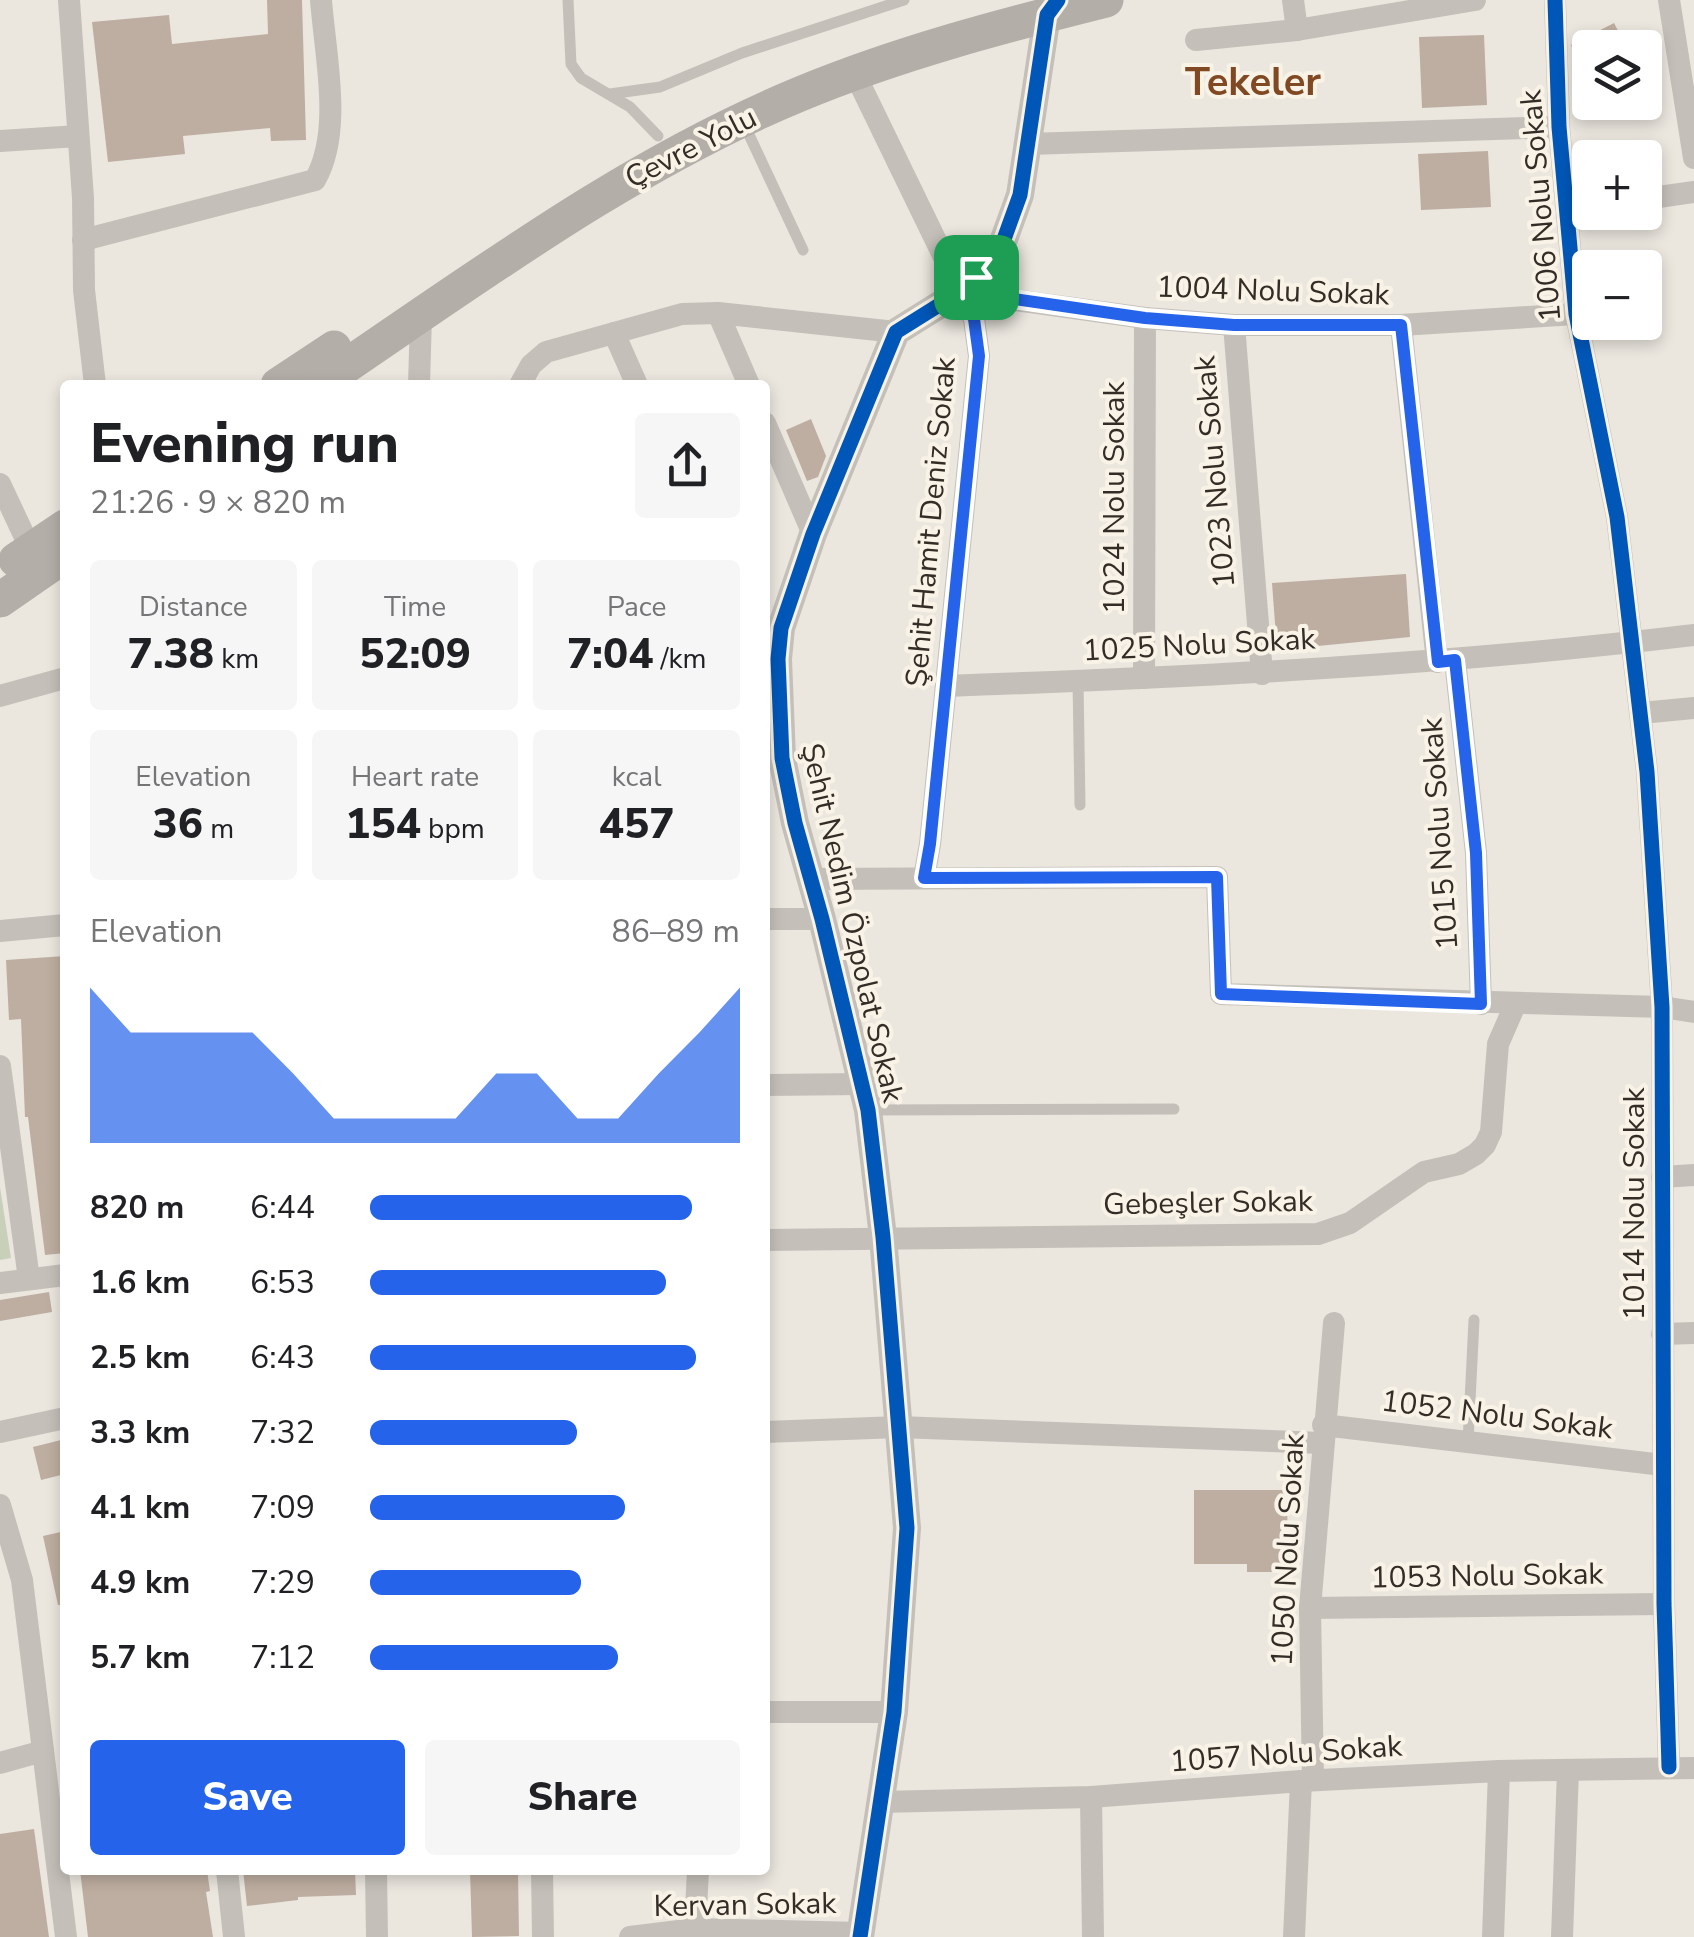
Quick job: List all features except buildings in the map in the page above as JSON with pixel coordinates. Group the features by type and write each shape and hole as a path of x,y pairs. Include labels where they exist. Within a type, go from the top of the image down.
{"main road":[{"name":"Çevre Yolu","path":"286,380 658,136 837,55 903,32 1040,5 1106,0"},
{"name":"Çevre Yolu","path":"325,380 604,194 742,120 854,72 1040,5"},
{"path":"0,571 48,552"},
{"path":"0,600 48,552"}],"street":[{"path":"68,0 84,290 94,380"},
{"path":"83,240 315,180 326,162 331,126 321,0"},
{"path":"1294,0 1298,30"},
{"path":"1196,40 1298,30 1389,7 1475,0"},
{"name":"1006 Nolu Sokak","path":"1555,0 1560,127 1572,178"},
{"path":"1669,0 1683,23 1694,158"},
{"path":"523,380 531,365 546,352 682,314 718,313 896,332 968,285 1003,242 1020,195 1040,5"},
{"name":"Şehit Hamit Deniz Sokak","path":"854,72 968,285 979,356 924,878"},
{"path":"1028,144 1560,127"},
{"path":"0,141 78,136"},
{"path":"1662,197 1694,192"},
{"name":"1004 Nolu Sokak","path":"968,285 1007,298 1145,318 1234,325 1401,325 1572,314"},
{"path":"718,313 746,380"},
{"path":"419,380 421,316"},
{"name":"1024 Nolu Sokak","path":"1144,678 1145,318"},
{"name":"1023 Nolu Sokak","path":"1234,325 1262,674"},
{"name":"1015 Nolu Sokak","path":"1401,325 1476,853 1481,1004"},
{"path":"614,332 636,380"},
{"name":"Şehit Nedim Özpolat Sokak","path":"860,1935 894,1712 907,1528 883,1237 866,1097 782,758 772,695 773,626 896,332"},
{"name":"1006 Nolu Sokak","path":"1581,340 1617,516 1634,643"},
{"path":"770,435 812,534"},
{"path":"0,484 48,552"},
{"name":"1025 Nolu Sokak","path":"946,686 1262,674 1446,661 1694,636"},
{"name":"1014 Nolu Sokak","path":"1634,643 1662,1008 1664,1604 1669,1767"},
{"path":"0,696 60,679"},
{"path":"1642,713 1694,708"},
{"path":"810,879 1217,877 1221,994 1694,1012"},
{"path":"770,919 822,919"},
{"path":"0,931 60,925"},
{"name":"Gebeşler Sokak","path":"883,1237 1301,1235 1318,1234 1350,1223 1424,1172 1459,1164 1486,1145 1491,1132 1498,1044 1515,1006"},
{"path":"0,1066 30,1279"},
{"path":"770,1086 866,1097"},
{"path":"1662,1177 1694,1176"},
{"path":"770,1240 883,1237"},
{"path":"0,1283 60,1276"},
{"name":"1050 Nolu Sokak","path":"1294,1937 1307,1780 1310,1608 1334,1324"},
{"path":"1662,1334 1694,1332"},
{"path":"0,1432 60,1419"},
{"name":"1052 Nolu Sokak","path":"770,1432 899,1428 1323,1434 1468,1442 1663,1465"},
{"path":"0,1505 22,1580 66,1937"},
{"name":"1053 Nolu Sokak","path":"1310,1608 1664,1604"},
{"path":"770,1712 894,1712"},
{"path":"0,1763 43,1751"},
{"name":"1057 Nolu Sokak","path":"881,1802 1091,1798 1307,1780 1499,1771 1694,1768"},
{"path":"1562,1937 1568,1770"},
{"path":"1494,1937 1499,1771"},
{"path":"1091,1798 1094,1937"},
{"path":"227,1875 234,1937"},
{"path":"376,1875 377,1937"},
{"path":"542,1875 543,1937"},
{"path":"695,1929 698,1875"},
{"name":"Kervan Sokak","path":"630,1937 695,1929 860,1935"}],"lane":[{"path":"568,0 571,64 581,78 630,107 658,136"},
{"path":"610,94 660,87 742,53 904,0"},
{"path":"742,120 803,250"},
{"path":"1078,681 1080,805"},
{"path":"866,1097 1174,1110"},
{"path":"1468,1442 1474,1320"}],"green space":[{"path":"0,1187 11,1258 0,1260"}],"cycle path":[{"path":"860,1937 894,1712 907,1528 883,1237 868,1110 782,758 778,659 781,628 813,534 896,332 960,292 1003,242 1020,195 1047,15 1058,0"},
{"path":"1555,0 1559,127 1576,314 1617,517 1647,772 1662,1007 1664,1604 1669,1767"}],"district":[{"name":"Tekeler","path":"1253,82"}],"route":[{"path":"976,277 1007,298 1145,318 1234,325 1401,325 1438,662 1455,660 1476,853 1481,1004 1221,994 1217,877 924,878 979,356 974,319 960,292 976,277"}]}
